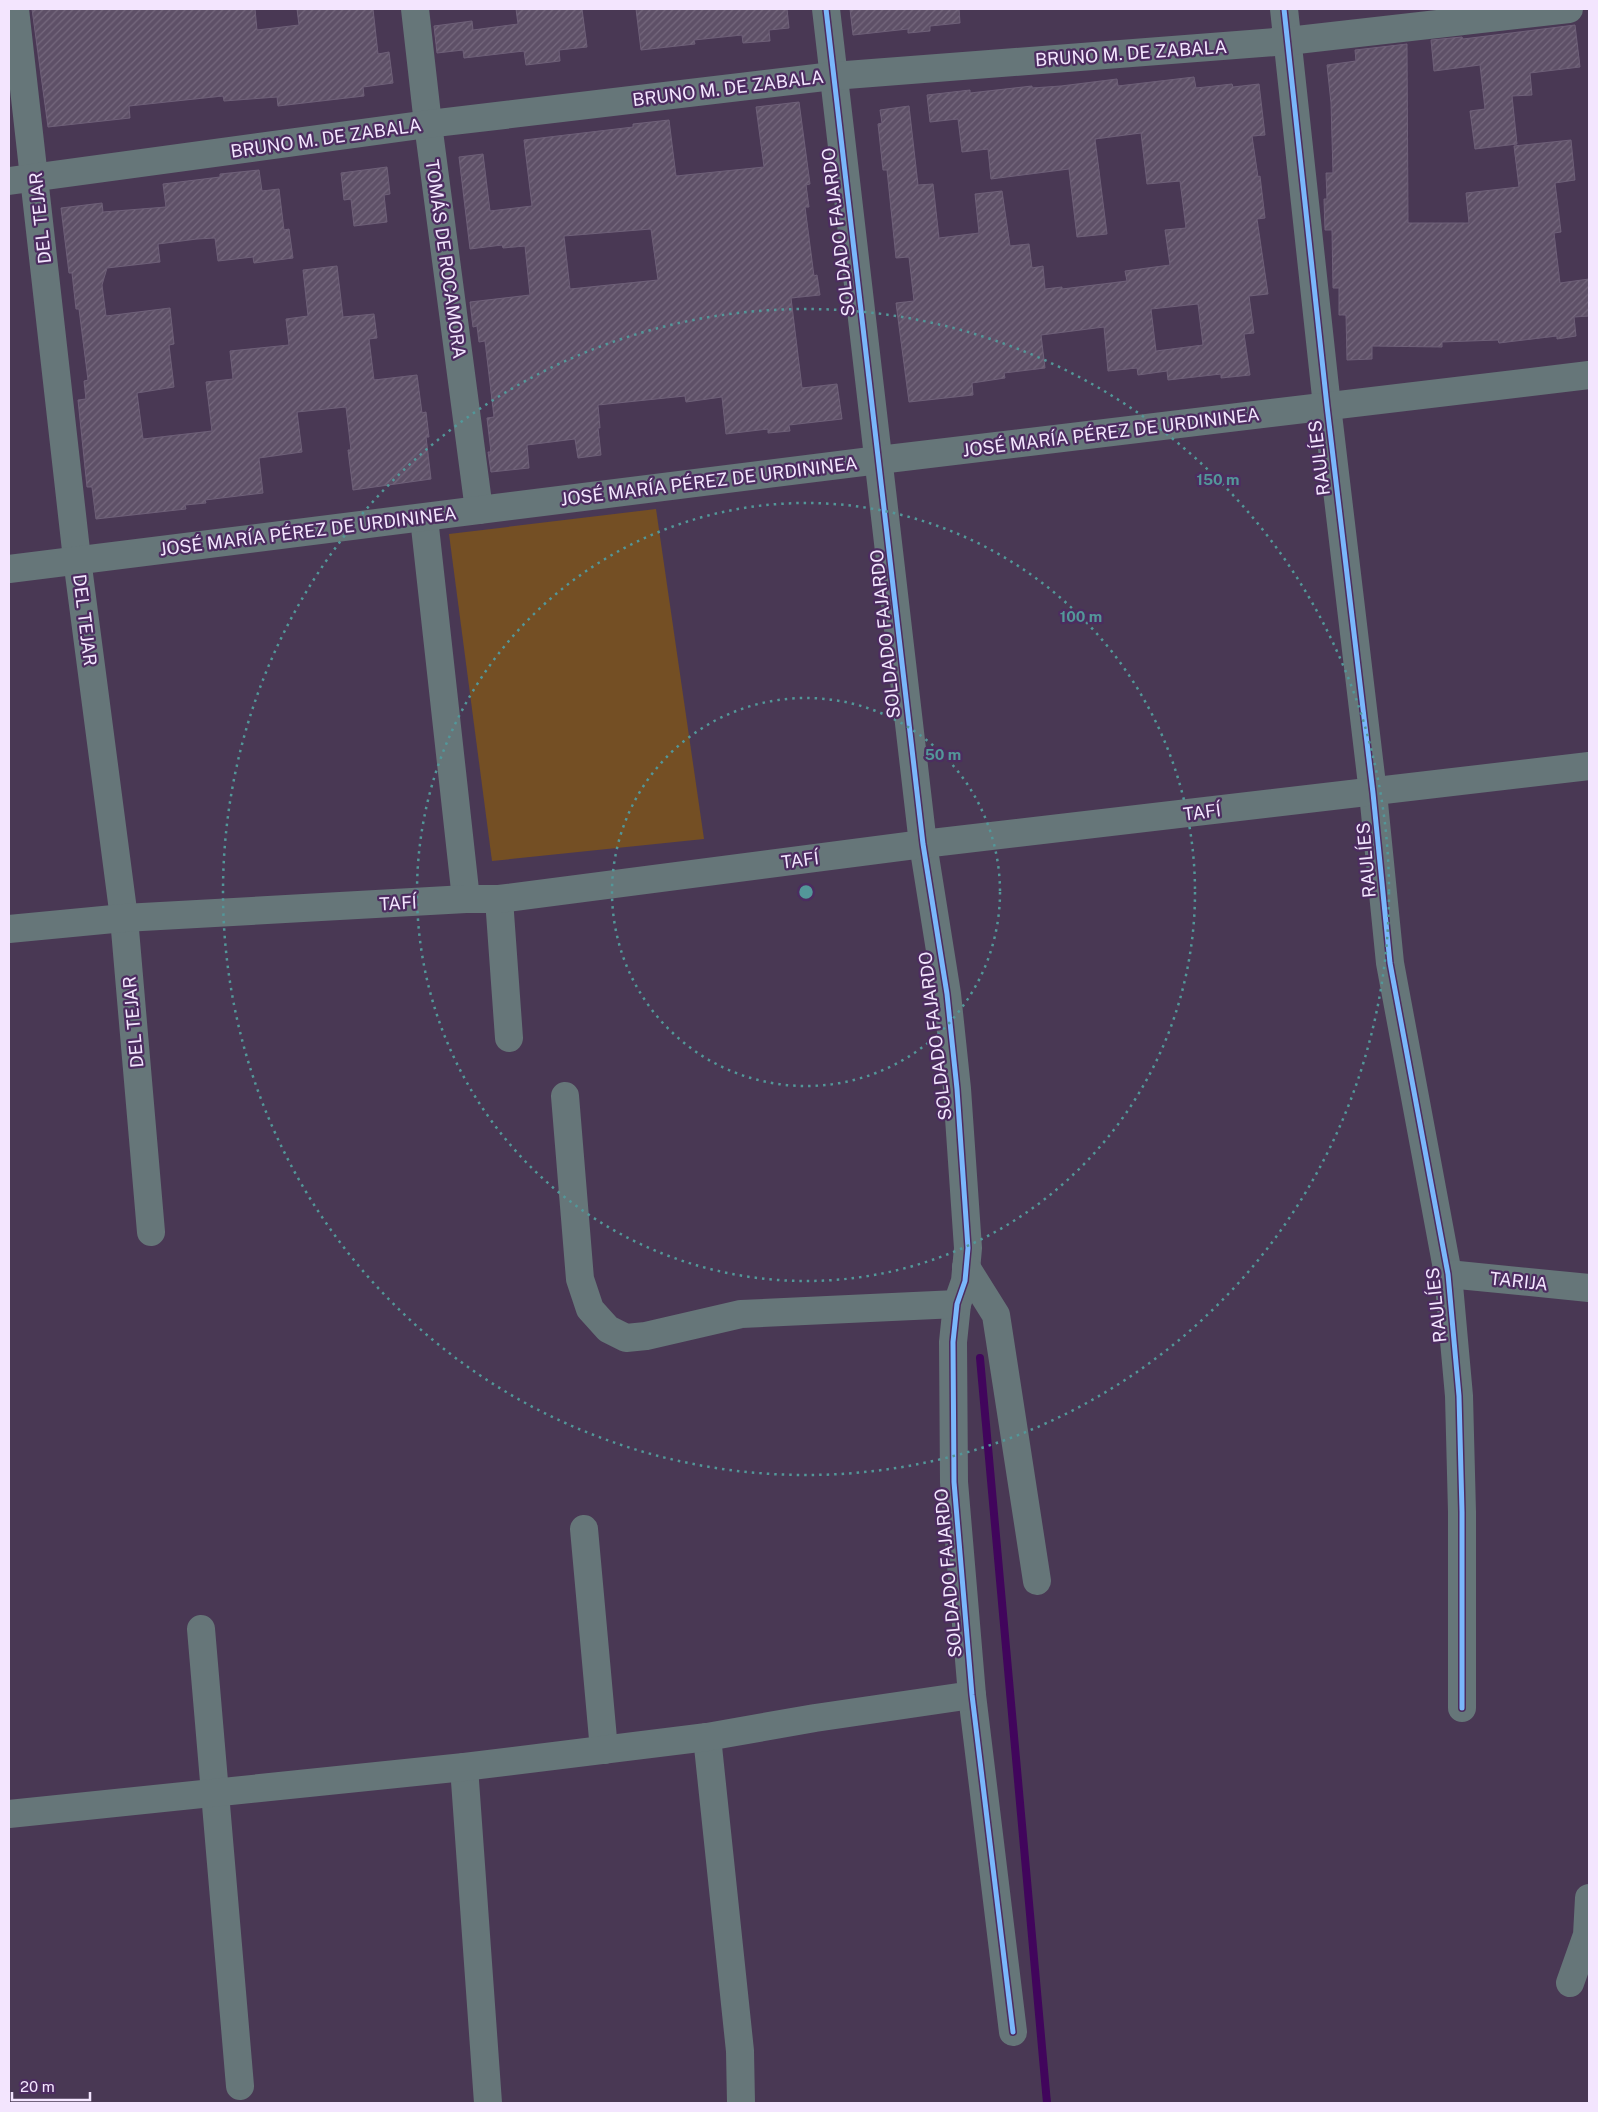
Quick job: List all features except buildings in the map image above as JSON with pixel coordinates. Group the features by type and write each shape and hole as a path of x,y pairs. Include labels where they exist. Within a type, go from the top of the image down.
{"street":[{"name":"DEL TEJAR","path":"15,9 36,178 77,559 124,918 151,1232"},
{"name":"TOMÁS DE ROCAMORA","path":"415,9 428,124 479,510"},
{"name":"SOLDADO FAJARDO","path":"826,9 923,844 946,994 957,1090 968,1248 964,1281 957,1304 953,1342 954,1482 972,1695 1013,2032"},
{"name":"RAULÍES","path":"1284,9 1327,406 1373,792 1390,963 1448,1274 1459,1396 1462,1512 1462,1708"},
{"name":"BRUNO M. DE ZABALA","path":"9,181 428,124 834,76 1288,41 1569,9"},
{"name":"JOSÉ MARÍA PÉREZ DE URDININEA","path":"9,569 879,460 1589,374"},
{"path":"424,518 466,899"},
{"name":"TAFÍ","path":"9,930 124,918 466,899 499,899 923,844 1589,766"},
{"path":"499,899 509,1038"},
{"path":"565,1096 580,1279 590,1310 608,1329 626,1338 646,1336 741,1314 957,1304"},
{"path":"966,1267 996,1315 1037,1581"},
{"name":"TARIJA","path":"1448,1274 1589,1288"},
{"path":"584,1529 604,1750"},
{"path":"201,1629 240,2086"},
{"path":"9,1814 464,1767 604,1750 708,1737 815,1718 972,1695"},
{"path":"708,1737 740,2050 742,2103"},
{"path":"464,1767 488,2103"},
{"path":"1570,1983 1587,1935 1589,1898"}],"shaded area":[{"path":"656,509 704,839 492,861 449,534"}],"waterway":[{"path":"980,1358 1047,2103"}],"cycle path":[{"path":"826,9 923,844 947,994 957,1089 968,1248 965,1281 957,1304 953,1342 954,1482 972,1695 1013,2032"},
{"path":"1284,9 1327,406 1373,793 1390,963 1448,1274 1459,1396 1462,1512 1462,1708"}]}
